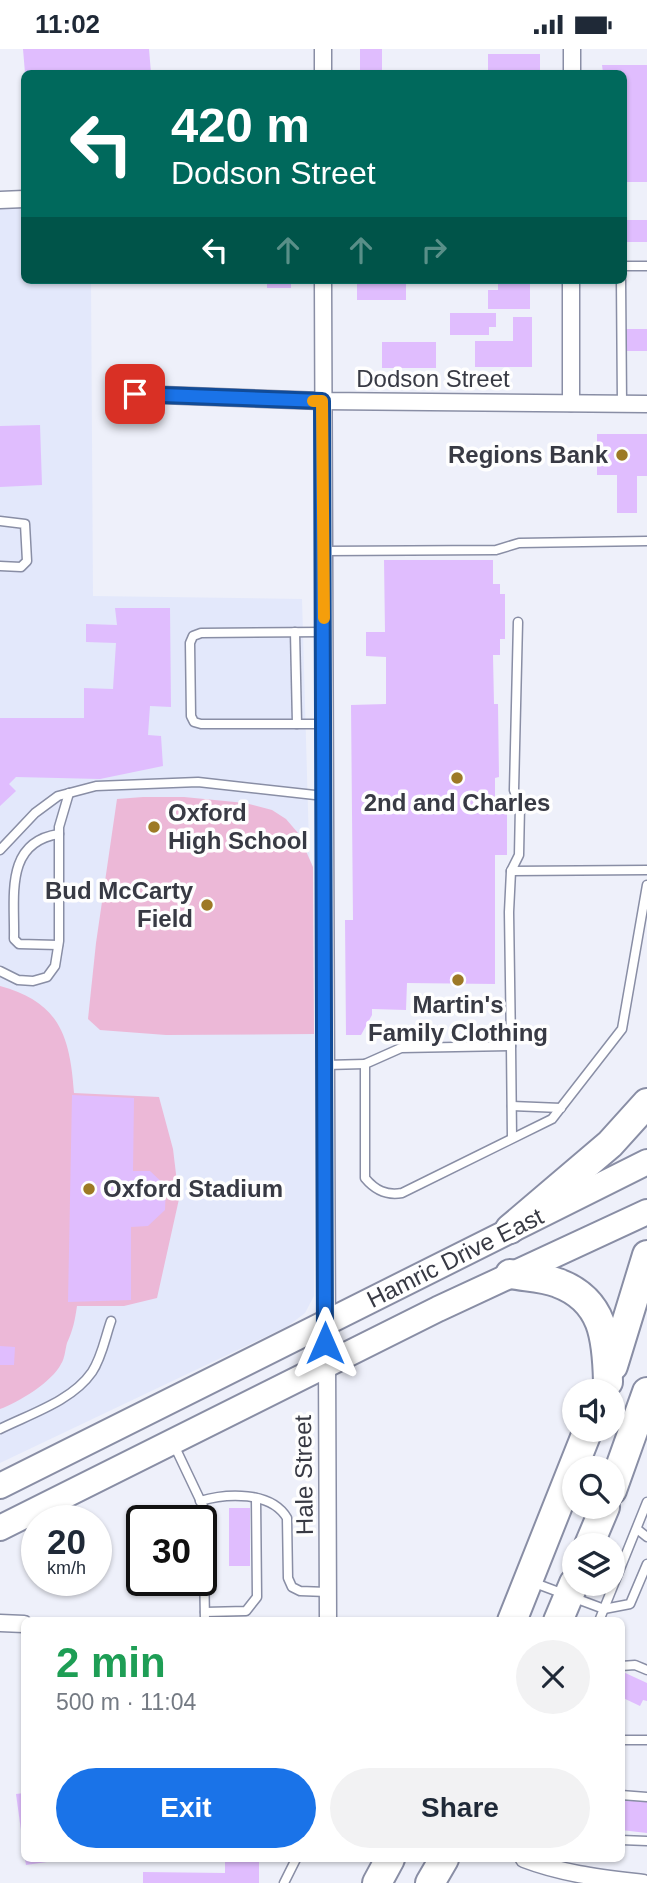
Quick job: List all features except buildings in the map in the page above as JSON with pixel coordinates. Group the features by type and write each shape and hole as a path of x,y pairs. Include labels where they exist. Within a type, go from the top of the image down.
{"highway":[{"path":"510,1229 610,1145 647,1103"},
{"path":"608,1379 647,1255"},
{"path":"510,1274 556,1282 587,1302 601,1322 604,1333 606,1379"},
{"path":"624,1456 647,1392"},
{"path":"514,1617 583,1442"},
{"path":"560,1617 569,1596"},
{"path":"377,1883 388,1862"},
{"path":"430,1883 442,1862"}],"main road":[{"name":"Hamric Drive East","path":"0,1486 647,1162"},
{"name":"Hamric Drive East","path":"0,1528 325,1364 510,1274 647,1212"}],"street":[{"path":"323,49 323,70"},
{"path":"572,49 572,70"},
{"path":"0,200 21,199"},
{"name":"Hale Street","path":"323,284 328,1617"},
{"path":"571,284 571,403"},
{"name":"Dodson Street","path":"135,394 322,401 647,404"},
{"path":"0,1623 21,1624"},
{"path":"530,1862 556,1876 643,1883"}],"lane":[{"path":"627,266 647,266"},
{"path":"621,284 622,404"},
{"path":"0,521 25,524 27,550 25,565 0,566"},
{"path":"324,551 495,550 519,543 647,541"},
{"path":"512,1138 509,912 511,871 519,855 520,831 520,806 514,790 518,622"},
{"path":"295,632 297,724"},
{"path":"324,632 201,633 193,636 190,643 191,716 194,722 324,724"},
{"path":"0,850 35,813 58,796 96,786 198,782 324,796"},
{"path":"0,971 18,980 33,981 47,977 55,967 58,946 59,827 69,793"},
{"path":"58,946 19,944 14,939 15,873 20,857 46,836 59,834"},
{"path":"511,871 647,870"},
{"path":"365,1064 365,1178 378,1191 402,1193 552,1119 622,1029 647,885"},
{"path":"325,1065 365,1064 401,1048 511,1046"},
{"path":"512,1106 561,1108"},
{"path":"0,1429 60,1400 78,1387 91,1373 100,1356 111,1321"},
{"path":"173,1442 200,1501 205,1522 205,1616 246,1611 257,1597 256,1499"},
{"path":"200,1501 217,1496 246,1495 283,1511 287,1518 288,1578 292,1587 300,1591 327,1592"},
{"path":"601,1617 647,1502"},
{"path":"637,1529 647,1537"},
{"path":"583,1596 604,1609 630,1604 647,1564"},
{"path":"529,1581 562,1587"},
{"path":"625,1665 635,1665 647,1670"},
{"path":"625,1740 647,1740"},
{"path":"625,1795 647,1797"},
{"path":"625,1840 647,1841"},
{"path":"284,1883 294,1862"}],"shaded area":[{"name":"Oxford High School","path":"0,199 21,200 21,284 91,284 93,596 302,599 315,1055 314,1296 305,1313 288,1326 0,1463"},
{"name":"Bud McCarty Field","path":"184,797 245,803 272,810 286,819 298,833 313,867 314,1034 166,1035 100,1030 88,1019 117,799"},
{"name":"Oxford Stadium","path":"0,986 36,1002 49,1012 58,1025 69,1055 74,1093 159,1097 173,1149 179,1199 157,1298 124,1306 77,1306 63,1359 57,1371 34,1391 0,1409"}],"slow traffic":[{"path":"313,401 322,401 324,618"}],"place":[{"name":"Regions Bank","path":"622,455"},
{"name":"2nd and Charles","path":"457,778"},
{"name":"Oxford High School","path":"154,827"},
{"name":"Bud McCarty Field","path":"207,905"},
{"name":"Martin's Family Clothing","path":"458,980"},
{"name":"Oxford Stadium","path":"89,1189"}],"route":[{"path":"135,394 322,401 325,1343"}]}
